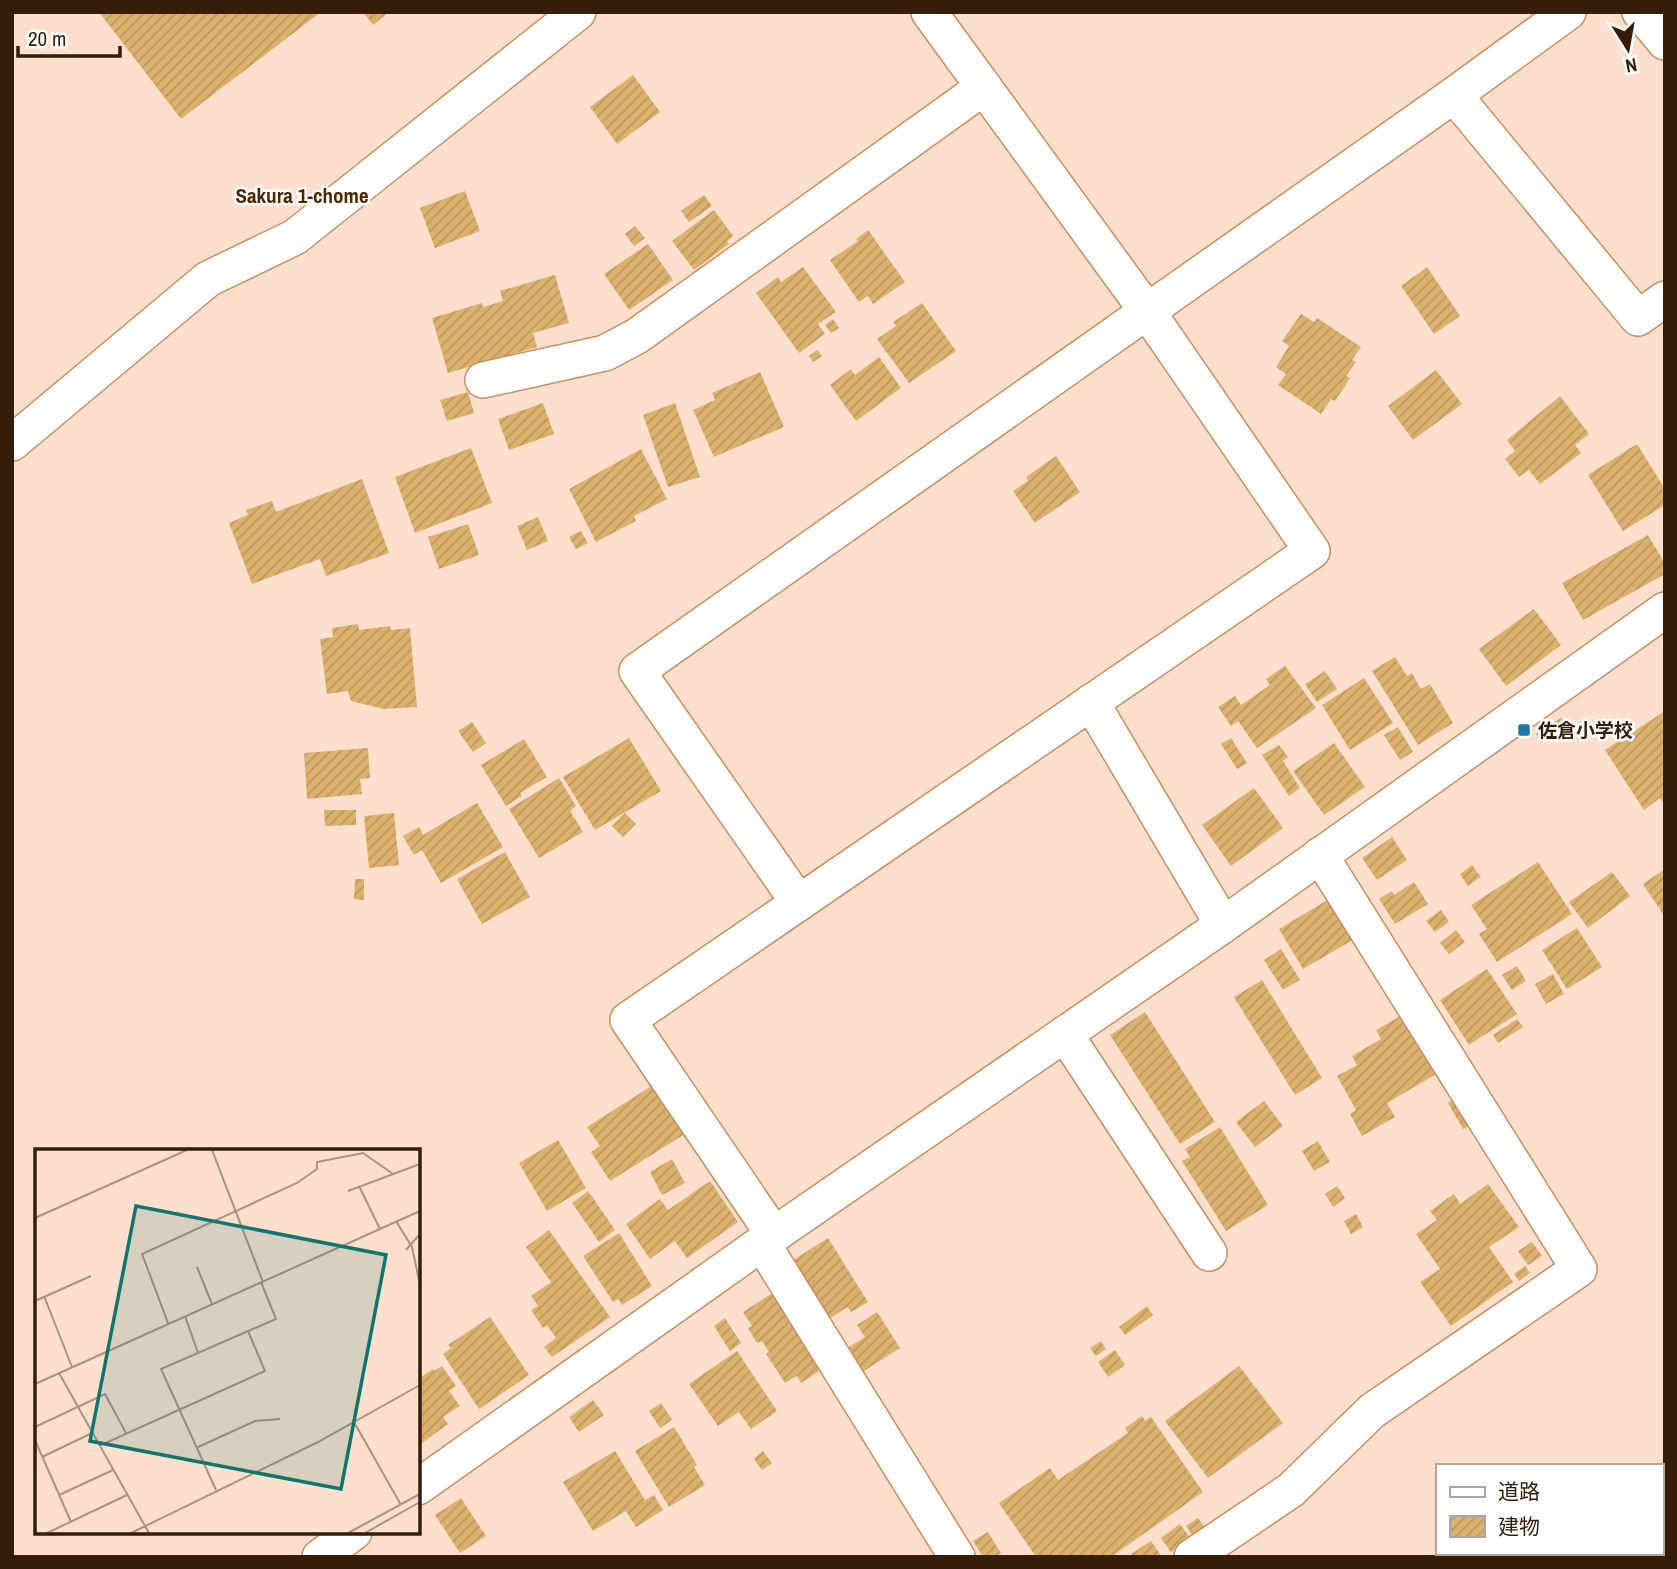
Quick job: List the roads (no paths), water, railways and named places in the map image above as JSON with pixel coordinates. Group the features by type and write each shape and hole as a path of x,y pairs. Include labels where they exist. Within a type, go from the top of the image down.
{"street":[{"path":"12,443 208,279 295,237 578,12"},
{"path":"929,12 1147,311 1312,551 628,1020 768,1239 957,1557"},
{"path":"799,903 637,671 1568,12"},
{"path":"1640,12 1665,42"},
{"path":"483,380 605,353 637,335 984,87"},
{"path":"1454,95 1639,318 1665,299"},
{"path":"420,1486 768,1239 1223,925 1665,610"},
{"path":"1091,702 1223,925"},
{"path":"1192,1557 1291,1490 1372,1411 1579,1269 1320,855"},
{"path":"1065,1034 1209,1252"},
{"path":"320,1557 351,1534"}],"place":[{"name":"佐倉小学校","path":"1524,730"}],"district":[{"name":"Sakura 1-chome","path":"302,195"}]}
